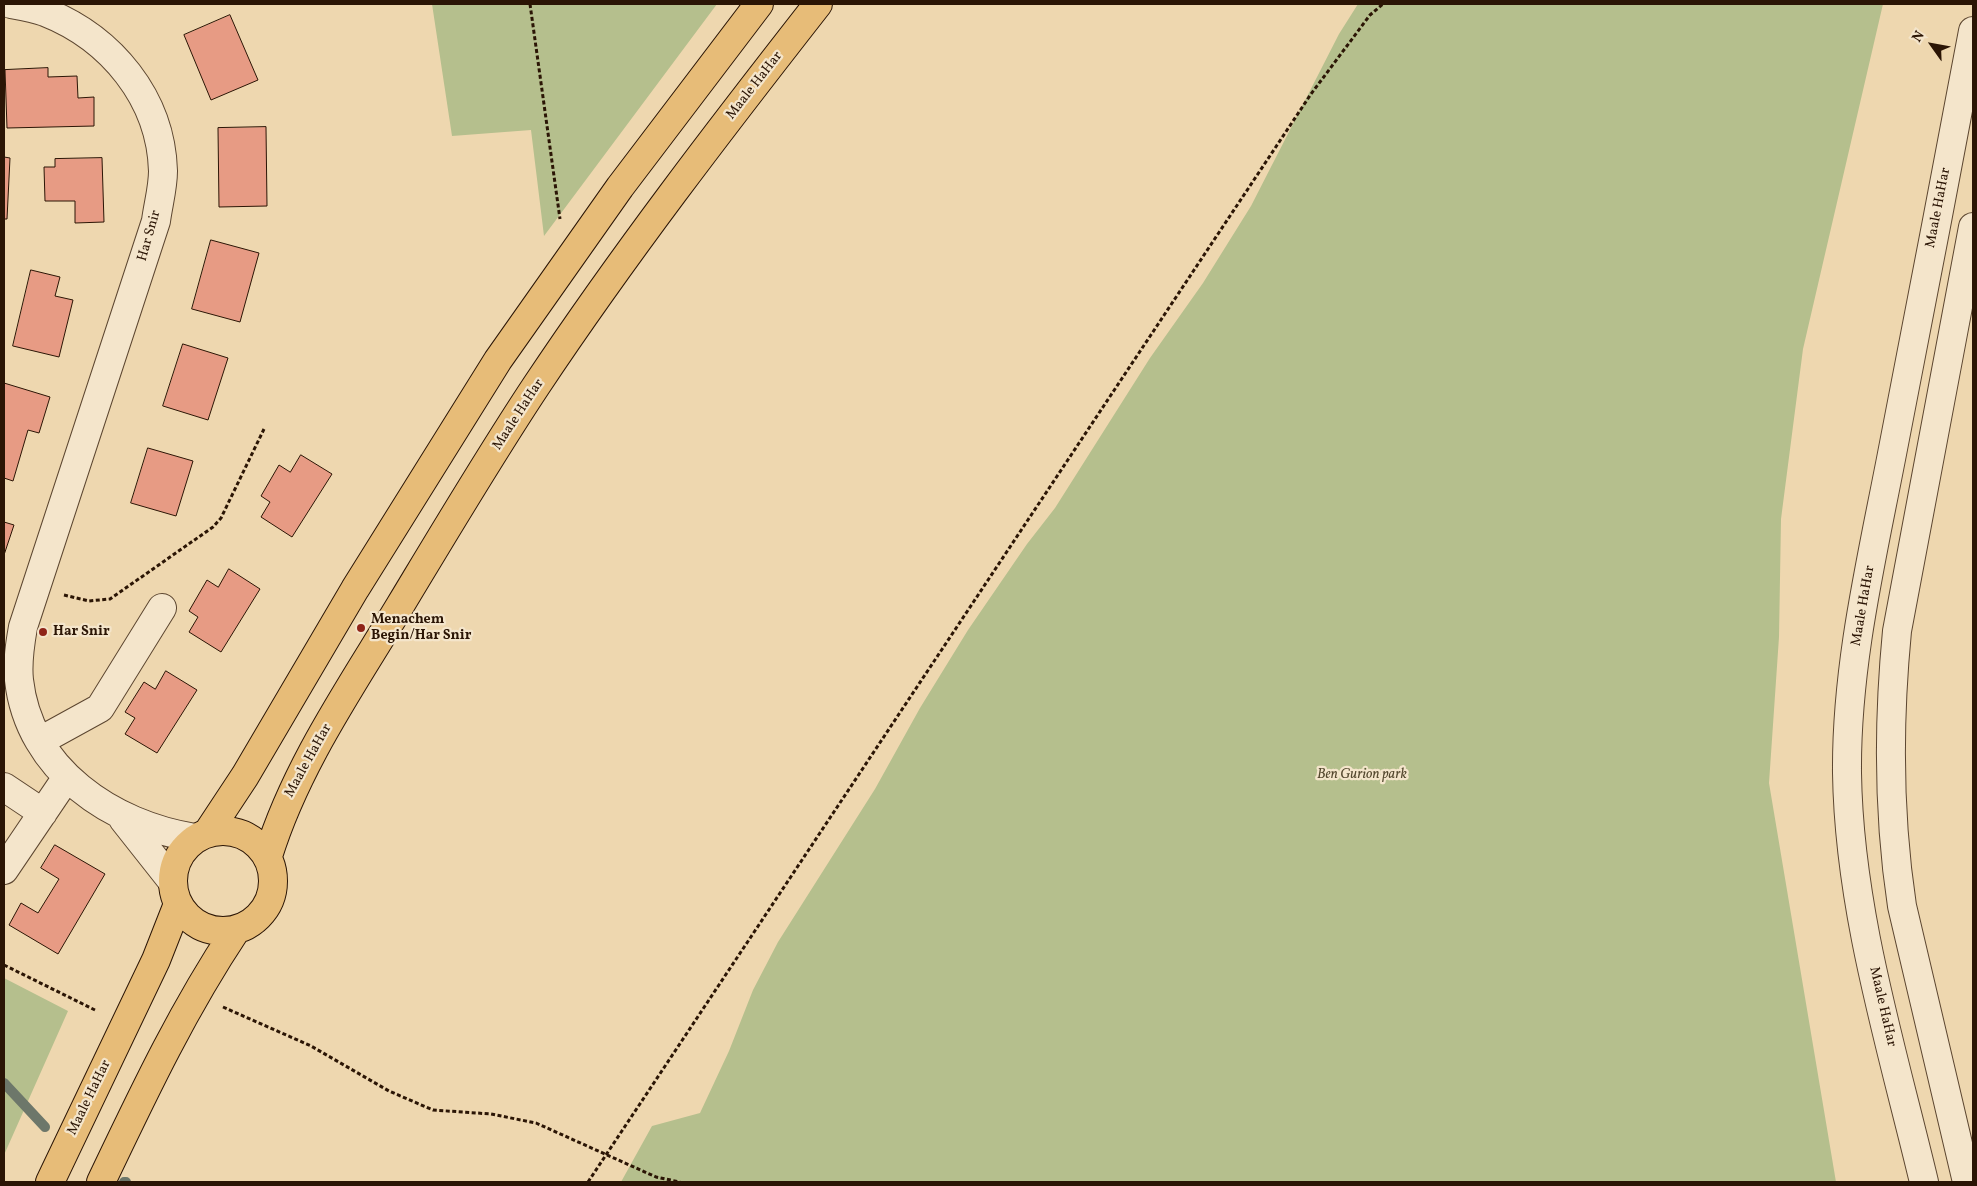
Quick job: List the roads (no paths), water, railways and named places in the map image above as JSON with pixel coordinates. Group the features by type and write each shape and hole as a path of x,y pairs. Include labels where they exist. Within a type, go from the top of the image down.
{"main road":[{"path":"202,835 228,830 244,834 258,843 268,856 273,871 274,886 269,901 256,919 236,930 220,932 207,929 185,914 175,892 178,859 202,835 245,776 381,547 498,360 620,187 759,4"},
{"name":"Maale HaHar","path":"268,856 280,818 316,746 461,505 536,386 658,214 818,4"},
{"name":"Maale HaHar","path":"50,1182 153,966 175,892"},
{"path":"101,1182 172,1035 194,994 236,930"}],"street":[{"name":"Har Snir","path":"11,4 44,12 82,30 115,57 140,90 157,128 163,172 156,221 34,587 22,627 18,656 18,679 29,721 40,741 67,777 120,816 139,837 175,892"},
{"name":"Maale HaHar","path":"1924,1182 1873,966 1853,865 1847,772 1848,735 1859,627 1973,31"},
{"path":"1968,1182 1902,906 1895,859 1889,756 1891,690 1897,631 1973,226"},
{"path":"40,741 100,708 162,608"},
{"path":"4,870 67,777"},
{"path":"4,787 43,813"},
{"name":"Har Snir","path":"120,816 156,830 202,835"}],"waterway":[{"path":"4,1083 45,1127"}],"place":[{"name":"Menachem Begin/Har Snir","path":"361,628"},
{"name":"Har Snir","path":"43,632"}],"park label":[{"name":"Ben Gurion park","path":"1362,775"}]}
